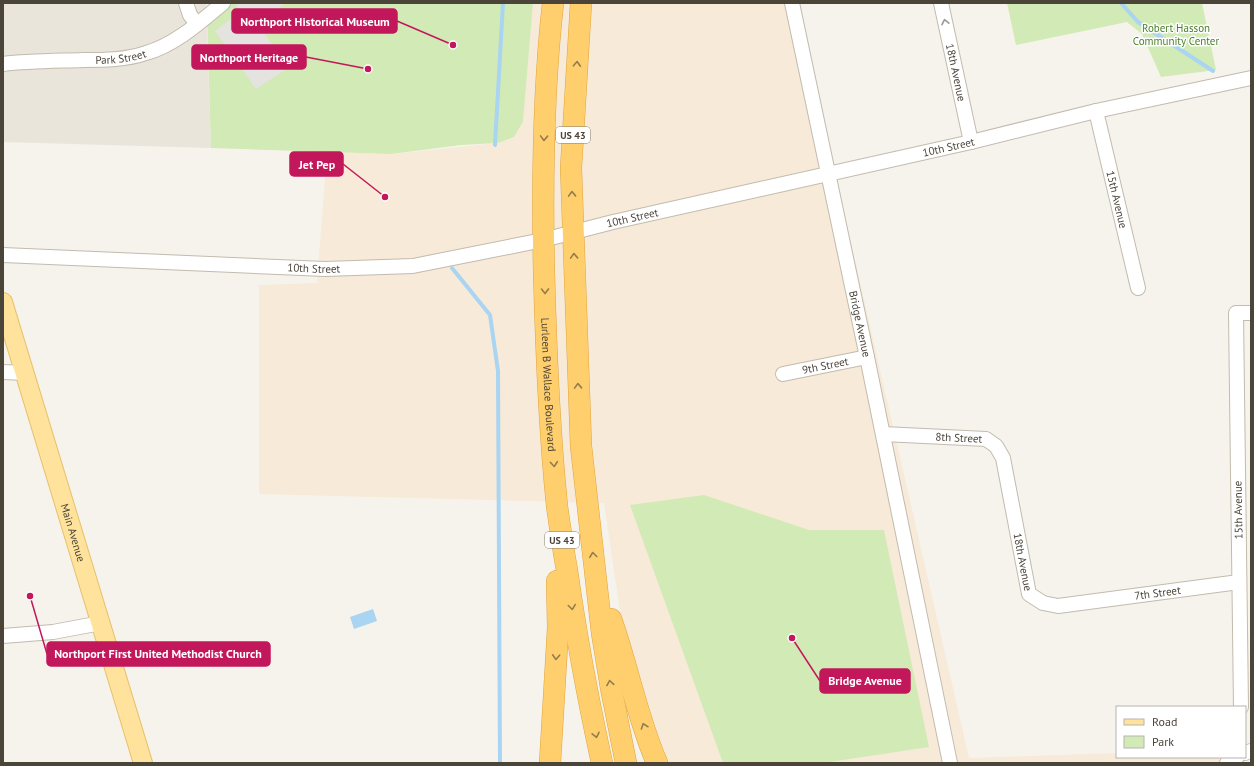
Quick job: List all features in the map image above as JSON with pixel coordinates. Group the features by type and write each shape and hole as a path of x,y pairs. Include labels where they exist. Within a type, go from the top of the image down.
{"highway":[{"name":"Lurleen B Wallace Boulevard","path":"553,3 544,142 546,343 550,428 557,506 575,626 602,763"},
{"name":"US 43","path":"581,5 571,168 581,446 602,633 626,763"},
{"path":"550,763 558,628 557,506"},
{"path":"596,578 617,637 632,692 657,763"}],"main road":[{"name":"Main Avenue","path":"3,302 143,763"}],"street":[{"path":"186,3 190,15 197,24"},
{"name":"Park Street","path":"3,64 122,59 147,53 171,42 197,24 223,3"},
{"name":"Bridge Avenue","path":"792,3 867,357 950,763"},
{"name":"18th Avenue","path":"941,3 971,142"},
{"name":"10th Street","path":"3,255 325,269 412,266 544,240 613,222 971,142 1096,111 1251,78"},
{"name":"15th Avenue","path":"1096,111 1138,288"},
{"name":"15th Avenue","path":"1241,706 1236,313 1251,313"},
{"name":"9th Street","path":"783,374 867,357"},
{"path":"3,372 25,373"},
{"name":"8th Street","path":"883,434 986,439 996,446 1003,458 1006,481"},
{"name":"18th Avenue","path":"1006,481 1029,594 1043,603 1058,606 1076,604"},
{"name":"7th Street","path":"1076,604 1239,582"},
{"path":"3,636 53,632 101,623"}],"shaded area":[{"path":"3,3 206,3 211,148 3,142"},
{"path":"235,3 285,3 258,24 288,68 256,89 215,31 240,12"},
{"path":"533,3 796,3 969,758 1116,753 1116,758 1221,758 1222,763 665,763 632,692 604,503 259,494 259,285 317,283 327,152 391,154 498,143 514,137 523,122"}],"green space":[{"path":"223,3 533,3 523,122 514,137 498,143 461,145 391,154 211,148 207,16"},
{"name":"Robert Hasson Community Center","path":"1007,3 1202,3 1216,70 1161,77 1142,34 1127,22 1016,45"},
{"path":"704,495 809,530 884,530 929,747 823,763 723,763 630,505"}],"water":[{"path":"373,609 377,621 354,629 350,617"}],"waterway":[{"path":"495,145 503,3"},
{"path":"1121,3 1138,22 1213,71"},
{"path":"452,268 490,315 498,371 500,763"}],"place":[{"name":"Northport Historical Museum","path":"453,45"},
{"name":"Northport Heritage","path":"368,69"},
{"name":"Jet Pep","path":"385,197"},
{"name":"Northport First United Methodist Church","path":"30,596"},
{"name":"Bridge Avenue","path":"792,638"}]}
